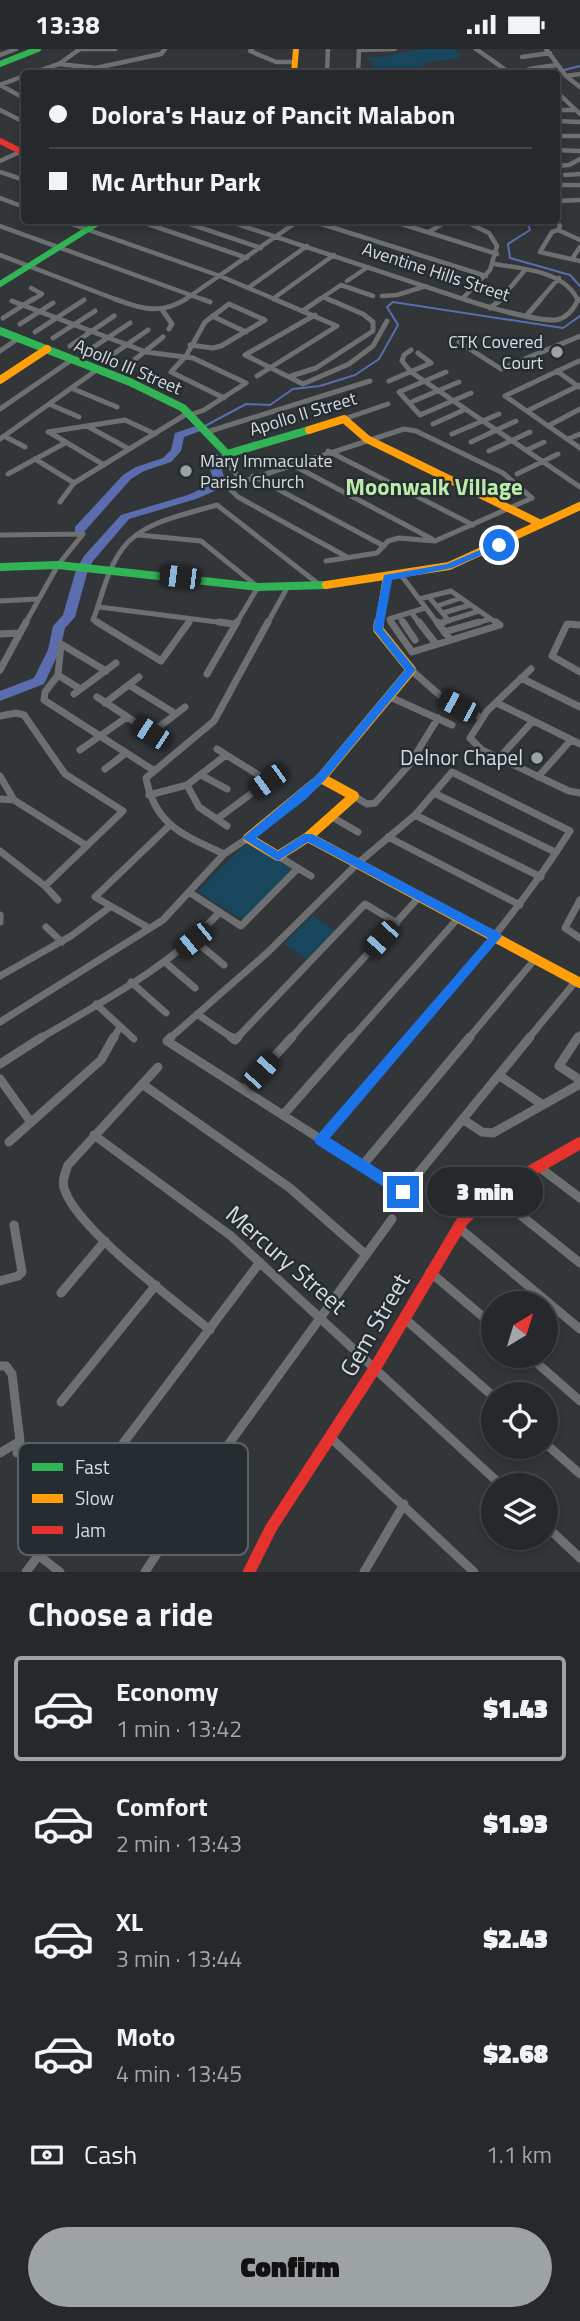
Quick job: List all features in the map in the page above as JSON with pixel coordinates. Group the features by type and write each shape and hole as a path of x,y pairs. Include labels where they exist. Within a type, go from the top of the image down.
{"street":[{"path":"1,61 16,49"},
{"path":"1,61 38,49"},
{"path":"42,70 59,64 80,49 115,49"},
{"path":"59,64 74,69 88,68 161,54 165,49"},
{"path":"245,49 276,61 295,62"},
{"path":"294,70 296,49"},
{"path":"327,70 328,49"},
{"path":"358,70 359,50 395,49"},
{"path":"476,49 506,70"},
{"path":"522,57 548,51 580,87"},
{"path":"529,69 541,70"},
{"path":"560,72 580,74"},
{"path":"564,72 580,81"},
{"path":"0,85 21,77"},
{"path":"0,85 21,96"},
{"path":"560,96 578,112"},
{"path":"0,110 21,120"},
{"path":"560,110 578,112"},
{"path":"560,121 580,122"},
{"path":"560,136 580,136"},
{"path":"0,141 21,150"},
{"path":"560,150 580,151"},
{"path":"0,161 21,152"},
{"path":"560,166 569,165 580,159"},
{"path":"0,172 21,179"},
{"path":"565,175 580,174"},
{"path":"560,185 580,185"},
{"path":"0,198 21,206"},
{"path":"560,201 578,200 580,207"},
{"path":"72,224 220,276 337,326 257,376"},
{"path":"0,284 96,224"},
{"path":"148,224 247,258"},
{"path":"190,224 261,248"},
{"name":"Aventine Hills Street","path":"238,224 490,308 554,320 563,317 579,300 573,289 559,278 495,264"},
{"path":"0,255 138,308 160,311 193,295 294,224"},
{"path":"321,224 486,276"},
{"path":"403,224 497,254"},
{"path":"429,232 442,224"},
{"path":"463,298 486,276 495,264 497,254 495,240 489,233 470,224"},
{"path":"558,230 559,224"},
{"path":"0,226 210,302"},
{"path":"580,240 558,230 552,232 540,251 580,261"},
{"path":"248,288 307,246"},
{"path":"572,259 580,247"},
{"path":"274,298 334,255"},
{"path":"347,281 368,267"},
{"path":"490,308 520,281 525,270"},
{"path":"527,315 559,278"},
{"path":"303,310 341,285 373,296"},
{"path":"383,296 397,295 426,286"},
{"path":"3,318 42,294 31,288"},
{"path":"315,315 245,355 291,376 300,384 349,365 373,346 376,332 373,322 363,314 323,297"},
{"path":"12,300 146,352 186,356 246,383 204,410 189,414 74,483 60,502"},
{"path":"35,332 84,300"},
{"path":"20,324 53,303"},
{"path":"190,345 214,348 265,320 229,304 205,322 190,345 186,356 171,372 224,398"},
{"path":"54,338 95,310"},
{"path":"160,311 172,324 169,329"},
{"path":"70,346 114,316"},
{"path":"212,316 246,332"},
{"path":"291,376 316,368 376,332 387,321"},
{"path":"86,352 130,323"},
{"path":"109,357 148,330"},
{"name":"Apollo III Street","path":"0,331 99,369 189,414 227,454"},
{"path":"459,342 501,369 580,336"},
{"path":"133,361 163,337"},
{"path":"0,351 19,338"},
{"path":"0,380 47,349"},
{"path":"411,350 404,355 402,361 411,372 580,487"},
{"path":"389,381 431,363 418,353"},
{"path":"0,409 73,359"},
{"path":"579,361 505,397 580,448"},
{"path":"2,437 99,369"},
{"path":"557,371 579,386"},
{"path":"446,372 399,392 422,415 471,393"},
{"path":"204,429 370,381"},
{"path":"409,403 459,382"},
{"path":"527,411 579,386"},
{"path":"71,389 117,407"},
{"path":"49,404 79,417"},
{"name":"Apollo II Street","path":"227,454 388,404"},
{"path":"433,424 466,409"},
{"path":"548,426 580,409"},
{"path":"452,434 499,414"},
{"path":"344,419 367,439 541,524"},
{"path":"104,465 48,432 125,420 155,434"},
{"path":"471,442 516,421"},
{"path":"86,426 130,449"},
{"path":"326,561 377,553 388,541 398,538 435,541 532,498 503,473 416,431 404,429 328,451 232,485 232,493 260,511 347,557"},
{"path":"489,451 530,432"},
{"path":"568,439 580,433"},
{"path":"2,437 25,447"},
{"path":"527,450 544,442"},
{"path":"8,474 65,443"},
{"path":"328,451 472,525"},
{"path":"227,454 222,458 238,477"},
{"path":"517,474 558,454"},
{"path":"35,459 74,483"},
{"path":"291,464 435,541"},
{"path":"253,476 384,546"},
{"path":"191,619 161,661 93,620 112,569 129,541 160,524 217,505 321,586"},
{"path":"0,567 58,565 258,586 321,586 401,575 461,562 580,506"},
{"path":"0,535 83,534 58,565 0,668"},
{"path":"139,535 201,541 258,586"},
{"path":"401,575 450,639"},
{"path":"387,577 378,629 411,670 443,698 482,718"},
{"path":"207,674 258,586"},
{"path":"224,854 162,821 149,795 146,778 214,721 287,588"},
{"path":"419,599 451,591 499,625 412,652 389,619 425,608"},
{"path":"429,597 449,621"},
{"path":"437,606 461,598"},
{"path":"0,601 37,599"},
{"path":"443,613 470,605"},
{"path":"99,607 234,624"},
{"path":"438,624 479,611"},
{"path":"411,612 436,644"},
{"path":"569,613 572,622"},
{"path":"399,616 415,640"},
{"path":"444,632 490,619"},
{"path":"572,622 580,625"},
{"path":"572,622 568,624 552,656 580,671"},
{"path":"0,633 19,633"},
{"path":"405,643 429,635"},
{"path":"106,671 61,644 58,675 45,692 44,699 153,770"},
{"path":"58,675 77,692 116,663"},
{"path":"531,669 482,718 470,738 482,750 538,777 580,793"},
{"path":"0,1022 163,920 224,854 302,796 321,778 411,670"},
{"path":"105,703 139,677"},
{"path":"521,678 580,707"},
{"path":"129,685 176,714"},
{"path":"388,696 452,725"},
{"path":"97,697 155,735 186,707"},
{"path":"496,703 580,744"},
{"path":"0,716 16,713 24,715 65,774 123,811 45,886"},
{"path":"80,750 127,717"},
{"path":"321,778 368,804 375,803 409,765 438,718"},
{"path":"499,758 533,721"},
{"path":"538,777 571,740"},
{"path":"217,819 271,779 218,749"},
{"path":"105,769 126,753"},
{"path":"149,795 187,785 226,755"},
{"path":"308,837 358,863 421,895 460,916 496,936 536,958 578,982 403,1192 167,1041 268,952 358,863 415,815 452,772 570,831 541,877 496,936 321,1139"},
{"path":"201,775 227,789"},
{"path":"0,776 14,800 87,846"},
{"path":"187,785 199,807 227,826"},
{"path":"434,793 555,852"},
{"path":"278,856 308,837 354,796"},
{"path":"0,799 14,800"},
{"path":"415,815 541,877"},
{"path":"332,817 358,832"},
{"path":"149,929 95,897 169,826"},
{"path":"248,838 312,876"},
{"path":"388,838 520,905"},
{"path":"0,851 45,886 58,900"},
{"path":"189,892 241,926 298,868"},
{"path":"244,1090 421,895"},
{"path":"580,901 565,928 580,938"},
{"path":"197,1014 235,1040 365,904 397,923"},
{"path":"0,976 62,942 96,920 110,907"},
{"path":"0,1065 131,982 166,963 194,940 220,912"},
{"path":"283,1115 460,916"},
{"path":"46,927 62,942"},
{"path":"194,940 223,964"},
{"path":"362,1166 536,958"},
{"path":"166,963 195,988"},
{"path":"131,982 166,1013"},
{"path":"96,1004 134,1039"},
{"path":"9,1142 100,1059 120,1027"},
{"path":"464,1120 482,1132 493,1133 580,1082 559,1066 580,1035"},
{"path":"158,1067 68,1165 63,1180 69,1202 105,1241 210,1330"},
{"path":"500,1076 543,1105"},
{"path":"0,1079 30,1121"},
{"path":"142,1084 290,1188 365,1254"},
{"name":"Mercury Street","path":"94,1135 231,1236 323,1318 488,1473"},
{"name":"Gem Street","path":"249,1572 271,1528 375,1369 457,1227 493,1193 580,1143"},
{"path":"538,1166 580,1198"},
{"path":"493,1193 580,1263"},
{"path":"230,1443 392,1219"},
{"path":"0,1281 18,1276 22,1272 14,1225"},
{"path":"457,1227 580,1329"},
{"path":"61,1293 105,1241"},
{"path":"124,1443 260,1262"},
{"path":"430,1272 481,1315"},
{"path":"61,1402 156,1285"},
{"path":"404,1318 481,1386"},
{"path":"0,1366 6,1366 12,1374 20,1441 0,1453"},
{"path":"543,1369 580,1401"},
{"path":"331,1439 404,1504 471,1571"},
{"path":"558,1455 580,1474"},
{"path":"364,1572 404,1504"},
{"path":"558,1537 580,1557"},
{"path":"26,1572 38,1555 61,1572"},
{"path":"145,1572 156,1555"}],"shaded area":[{"path":"422,49 454,49 462,54 458,56 460,58 422,63 425,65 403,70 373,70 372,61 367,60 368,57"},
{"path":"248,842 292,869 243,920 197,891"},
{"path":"312,915 335,930 307,959 284,944"}],"waterway":[{"path":"560,71 580,66"},
{"path":"528,224 530,230 508,244 510,258 570,275 580,286"},
{"path":"205,426 246,404 270,405 293,389 320,386 355,375 379,359 398,325 387,307 393,302 563,328 580,316"},
{"path":"79,530 127,477 140,469 167,460 176,451 179,435 202,427"},
{"path":"0,696 39,681 54,650 59,626 69,617 82,570 88,559 125,517 192,497 220,485 214,462 216,457"}],"traffic: fast":[{"path":"0,64 38,49"},
{"path":"0,284 96,224"},
{"path":"0,331 130,382 183,408 227,454 309,430"},
{"path":"0,567 58,565 258,587 326,585"}],"traffic: slow":[{"path":"294,70 296,49"},
{"path":"0,380 47,349"},
{"path":"309,430 344,419 367,439 541,524"},
{"path":"326,585 449,566 580,506"},
{"path":"321,778 354,796 308,837 278,856 248,838 321,778 411,670 378,629 387,577"},
{"path":"308,837 580,983"}],"traffic: jam":[{"path":"0,141 21,152"},
{"path":"249,1572 271,1528 375,1368 463,1220 493,1193 580,1143"}],"place":[{"name":"CTK Covered Court","path":"557,352"},
{"name":"Mary Immaculate Parish Church","path":"186,471"},
{"name":"Delnor Chapel","path":"537,758"}],"district":[{"name":"Moonwalk Village","path":"434,487"}],"route":[{"path":"403,1192 321,1139 496,936 308,837 278,856 248,838 321,778 411,670 377,627 387,577 449,566 499,545"}]}
